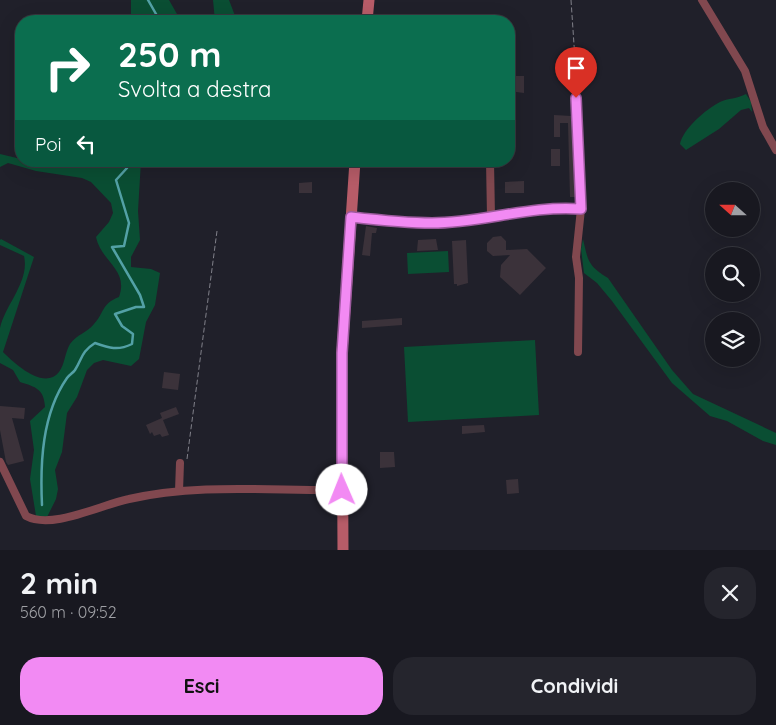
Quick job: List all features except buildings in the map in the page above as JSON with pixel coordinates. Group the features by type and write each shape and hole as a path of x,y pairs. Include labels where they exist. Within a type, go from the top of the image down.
{"street":[{"path":"368,15 369,0"},
{"path":"702,0 745,71 763,127 776,150"},
{"path":"576,98 581,209 576,257 579,278 578,352"},
{"path":"343,550 342,353 355,167"},
{"path":"490,167 491,217"},
{"path":"351,217 432,223 491,217 534,209 563,207 581,209"},
{"path":"0,462 26,516 36,521 58,520 108,503 198,489 342,490"},
{"path":"179,491 184,462"}],"path":[{"path":"571,0 576,98"},
{"path":"184,462 216,231"}],"green space":[{"path":"131,0 169,0 178,15 131,15"},
{"path":"213,0 229,0 235,15 214,15"},
{"path":"746,94 751,102 752,112 749,108 741,110 719,129 686,150 680,144 690,126 708,109 723,101"},
{"path":"0,154 15,158 15,165 8,163 0,167"},
{"path":"22,167 141,167 138,211 140,240 131,257 131,267 151,269 160,273 155,305 146,322 139,359 131,366 103,360 94,363 87,370 77,397 67,413 62,452 55,470 58,489 56,499 47,517 36,516 30,479 34,450 30,421 45,407 43,396 35,387 20,382 13,370 0,363 0,328 23,275 24,256 0,245 0,240 34,257 3,352 22,368 38,377 53,377 59,372 68,347 75,338 91,327 109,302 119,297 121,287 117,272 103,253 96,237 109,222 113,213 111,203 91,182 82,178"},
{"path":"583,239 590,262 596,270 608,278 672,370 693,394 776,433 776,445 763,441 727,421 710,416 672,383 612,301 597,283 584,273 581,249"},
{"path":"448,251 449,272 408,274 407,253"},
{"path":"535,340 539,415 408,422 404,347"}],"waterway":[{"path":"148,0 157,15"},
{"path":"42,505 44,439 52,407 59,392 90,346 95,343 122,348 132,344 133,334 122,326 115,314 136,307 144,307 140,295 112,247 124,246 129,223 116,180 127,167"}],"route":[{"path":"342,490 342,353 351,217 432,223 491,217 534,209 563,207 581,209 576,98"}]}
